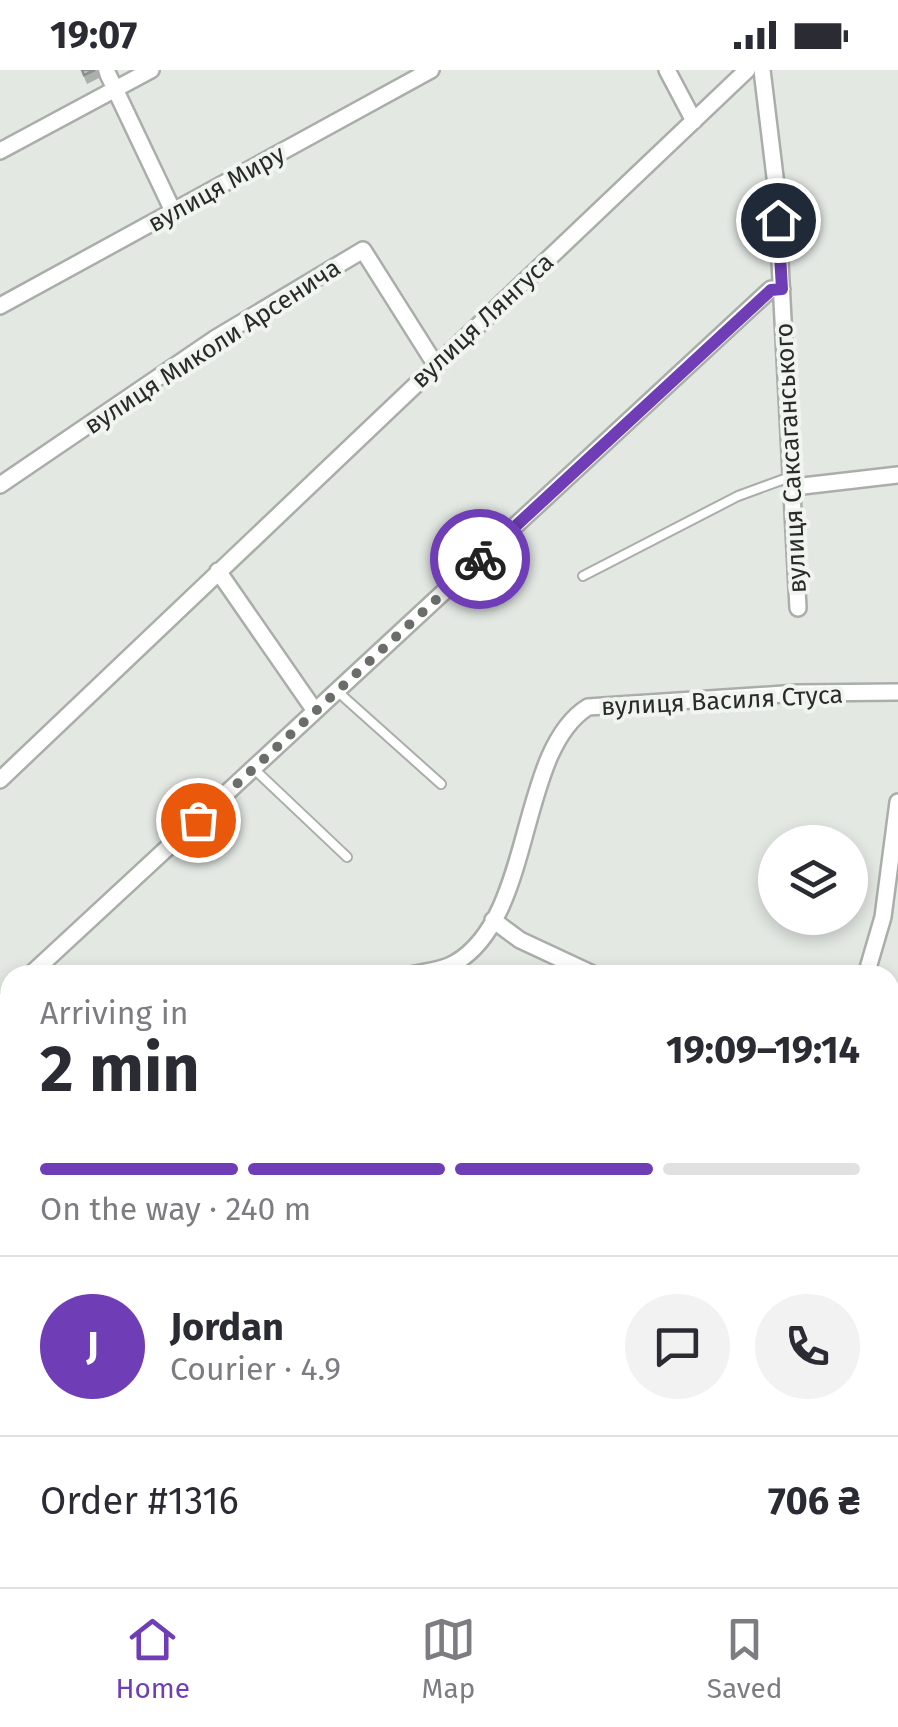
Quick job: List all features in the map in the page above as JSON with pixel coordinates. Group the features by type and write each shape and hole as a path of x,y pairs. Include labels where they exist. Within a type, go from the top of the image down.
{"street":[{"path":"106,70 173,211"},
{"path":"0,152 150,70"},
{"name":"вулиця Миру","path":"0,306 431,70"},
{"path":"667,70 694,121"},
{"name":"вулиця Лянгуса","path":"0,780 747,70"},
{"name":"вулиця Саксаганського","path":"762,70 776,185 798,608"},
{"name":"вулиця Миколи Арсенича","path":"0,484 216,338 363,250 435,364"},
{"path":"41,965 771,290 782,289"},
{"path":"794,481 898,475"},
{"path":"218,571 315,710"},
{"name":"вулиця Василя Стуса","path":"458,965 493,920 555,748 570,722 588,707 798,693 898,692"},
{"path":"869,965 883,917 898,802"},
{"path":"493,920 520,940 574,965"}],"lane":[{"path":"583,576 738,496 794,481"},
{"path":"337,691 441,784"},
{"path":"254,768 348,857"}],"way so far":[{"path":"198,820 480,559"}],"route":[{"path":"480,559 771,290 782,289 778,220"}]}
